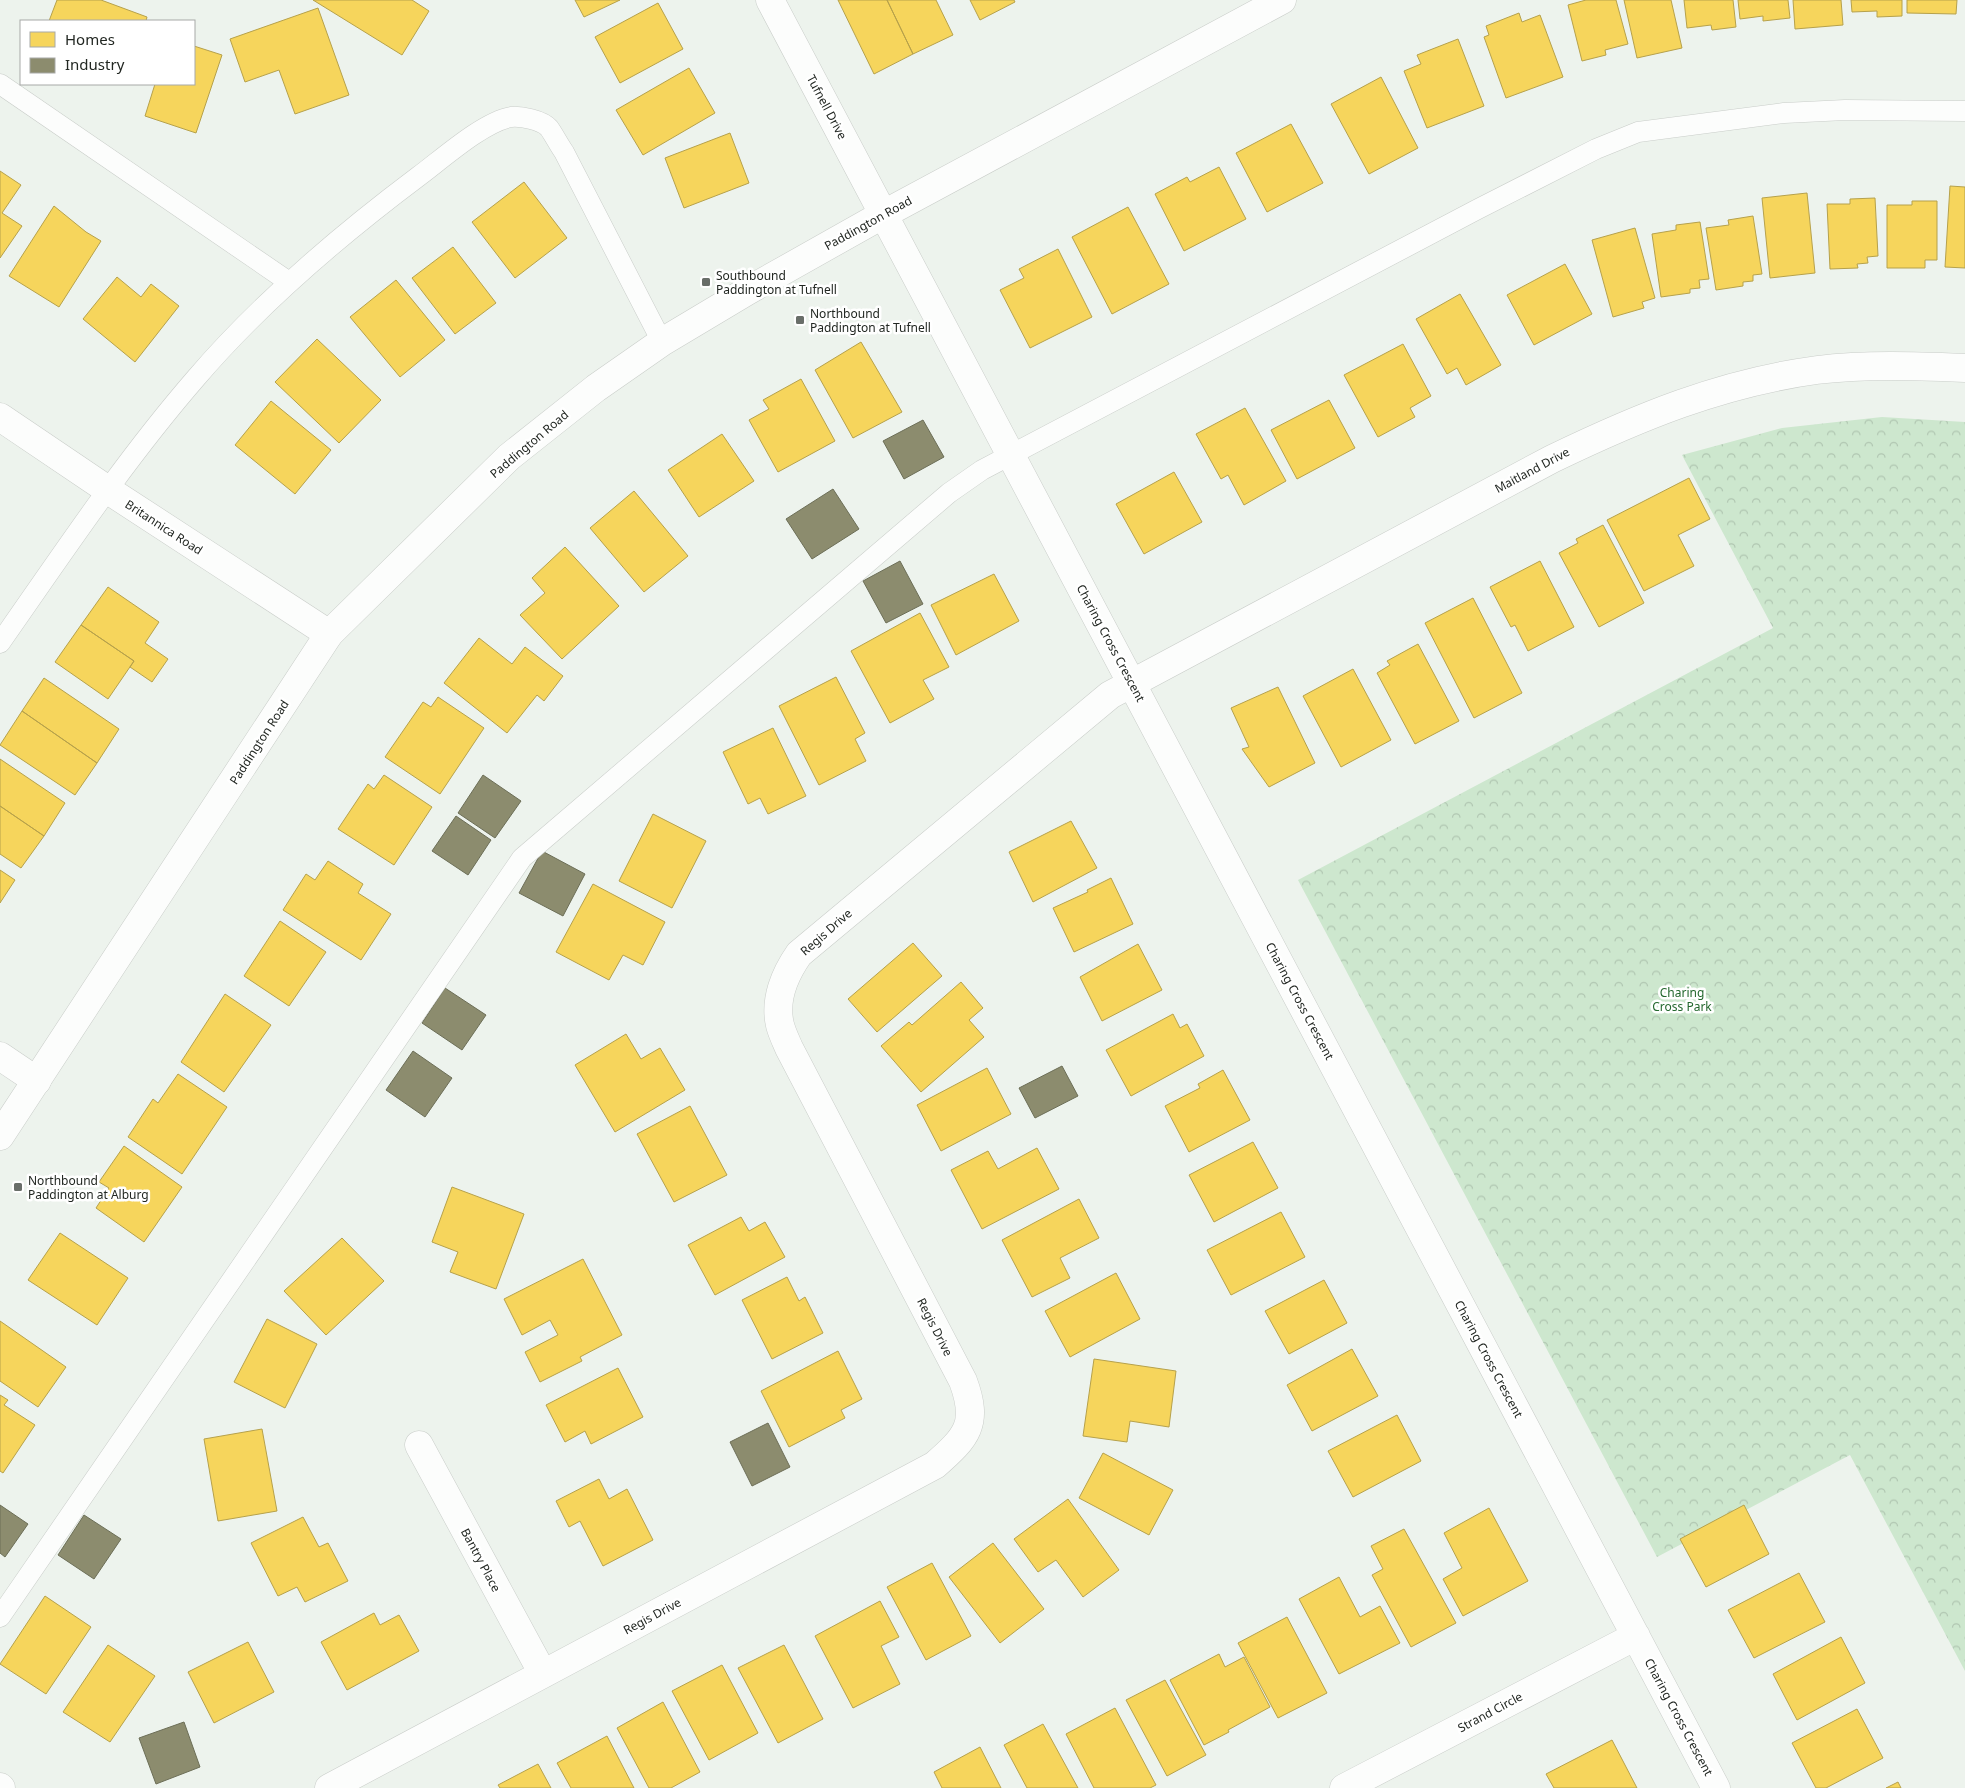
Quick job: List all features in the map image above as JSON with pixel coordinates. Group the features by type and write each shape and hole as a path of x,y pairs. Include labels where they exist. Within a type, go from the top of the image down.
{"street":[{"name":"Tufnell Drive","path":"770,0 884,214"},
{"name":"Paddington Road","path":"0,1136 38,1081 329,634 510,458 596,388 662,342 749,290 884,214 1282,0"},
{"name":"Charing Cross Crescent","path":"884,214 1716,1788"},
{"name":"Maitland Drive","path":"1132,683 1552,459 1612,430 1692,398 1743,384 1817,370 1894,366 1965,368"},
{"name":"Britannica Road","path":"0,417 329,634"},
{"name":"Regis Drive","path":"329,1788 935,1465 954,1449 964,1437 970,1420 970,1401 963,1381 789,1048 780,1026 778,1012 781,989 789,968 799,954 1081,718 1110,695 1132,683"},
{"path":"0,1056 38,1081"},
{"name":"Bantry Place","path":"418,1445 543,1674"},
{"name":"Strand Circle","path":"1344,1788 1636,1636"}],"lane":[{"path":"0,84 289,282"},
{"path":"0,1616 522,858 949,493 982,470 1478,209 1596,149 1638,132 1784,113 1845,110 1965,111"},
{"path":"0,643 147,436 197,376 242,328 289,282 396,193 491,123 512,117 528,118 547,126 564,152 662,342"}],"green space":[{"name":"Charing Cross Park","path":"1882,417 1965,422 1965,1671 1850,1455 1657,1557 1298,880 1773,628 1682,455 1782,428"}],"building: Homes":[{"path":"57,0 101,0 147,17 146,20 49,20"},
{"path":"313,0 412,0 429,11 402,55"},
{"path":"575,0 620,0 584,17"},
{"path":"838,0 887,0 913,54 874,74"},
{"path":"887,0 936,0 953,35 913,54"},
{"path":"970,0 1014,0 1015,2 980,20"},
{"path":"1586,0 1616,0 1628,44 1605,50 1606,55 1582,61 1568,5"},
{"path":"1624,0 1671,0 1682,48 1637,58"},
{"path":"1684,0 1733,0 1736,27 1712,30 1711,25 1687,28"},
{"path":"1738,0 1788,0 1790,18 1763,21 1763,16 1740,19"},
{"path":"1793,0 1841,0 1843,25 1795,29"},
{"path":"1851,0 1902,0 1902,16 1877,17 1877,11 1852,12"},
{"path":"1907,0 1957,0 1956,14 1907,13"},
{"path":"658,3 683,49 620,83 595,37"},
{"path":"318,8 349,95 295,114 279,70 245,82 230,39"},
{"path":"1519,13 1522,22 1540,15 1563,77 1506,98 1484,37 1489,35 1486,26"},
{"path":"1458,39 1484,106 1427,128 1404,71 1421,64 1417,55"},
{"path":"195,46 222,55 196,133 145,116 155,85 195,85"},
{"path":"689,68 715,113 643,155 616,110"},
{"path":"1381,77 1418,148 1369,174 1331,104"},
{"path":"1291,124 1323,183 1267,212 1236,153"},
{"path":"730,133 749,183 684,208 665,158"},
{"path":"1219,167 1246,219 1184,251 1155,194 1187,177 1190,182"},
{"path":"0,171 21,185 2,213 22,226 0,258"},
{"path":"524,182 567,238 515,278 472,222"},
{"path":"1950,186 1965,187 1965,268 1945,267"},
{"path":"1807,193 1815,273 1770,278 1762,198"},
{"path":"1875,198 1878,256 1867,257 1868,263 1857,264 1858,268 1830,269 1827,204 1850,204 1850,199"},
{"path":"1912,201 1937,201 1937,260 1925,260 1925,268 1887,268 1887,205 1912,205"},
{"path":"54,206 86,232 101,241 59,307 9,276"},
{"path":"1128,207 1169,284 1112,314 1072,237"},
{"path":"1753,216 1762,274 1753,275 1753,281 1743,282 1743,286 1716,290 1706,228 1729,225 1728,220"},
{"path":"1700,222 1709,279 1699,280 1700,288 1690,289 1690,293 1661,297 1652,234 1676,230 1676,225"},
{"path":"1635,228 1655,298 1642,302 1644,308 1613,317 1592,240"},
{"path":"453,247 496,303 455,334 412,278"},
{"path":"1058,249 1092,317 1030,348 1000,290 1024,278 1019,269"},
{"path":"1565,264 1592,314 1534,345 1507,295"},
{"path":"117,277 141,297 151,284 179,306 135,362 83,319"},
{"path":"396,280 445,340 400,377 350,317"},
{"path":"1460,294 1501,365 1466,385 1457,368 1447,374 1416,319"},
{"path":"317,339 381,400 339,443 275,382"},
{"path":"861,342 902,412 853,438 815,370"},
{"path":"1403,344 1431,396 1410,408 1415,417 1378,437 1344,375"},
{"path":"801,379 835,441 778,472 749,420 769,409 763,400"},
{"path":"1329,400 1355,448 1297,479 1271,430"},
{"path":"271,401 331,450 295,494 235,445"},
{"path":"1245,408 1286,481 1244,505 1228,475 1221,479 1196,434"},
{"path":"722,434 754,481 699,517 668,470"},
{"path":"1174,472 1202,522 1144,554 1116,504"},
{"path":"1689,478 1710,519 1678,535 1694,566 1644,591 1607,520"},
{"path":"634,491 688,556 644,592 590,528"},
{"path":"1603,525 1644,603 1599,627 1559,553 1578,543 1576,539"},
{"path":"565,547 619,606 562,659 520,615 545,593 532,578"},
{"path":"1540,561 1574,627 1528,651 1515,625 1511,627 1490,587"},
{"path":"994,574 1019,621 956,655 931,605"},
{"path":"108,587 159,622 145,643 168,659 152,682 130,667 134,661 81,625"},
{"path":"1473,598 1522,693 1474,718 1425,623"},
{"path":"920,613 949,667 923,680 934,699 890,723 851,651"},
{"path":"81,625 134,661 108,699 55,662"},
{"path":"479,638 512,664 525,647 563,676 544,701 537,695 507,733 444,683"},
{"path":"1418,644 1459,721 1415,744 1377,673 1390,665 1387,661"},
{"path":"1353,669 1391,740 1341,767 1303,696"},
{"path":"836,677 865,733 855,739 866,761 819,785 779,706"},
{"path":"44,678 119,729 97,763 22,711"},
{"path":"1278,687 1315,763 1269,787 1242,749 1249,747 1231,708"},
{"path":"438,697 484,728 440,794 385,757 423,702 431,707"},
{"path":"22,711 97,763 75,795 0,745"},
{"path":"773,728 806,796 768,814 760,798 748,804 723,752"},
{"path":"0,759 65,803 44,836 0,806"},
{"path":"384,775 432,807 394,865 338,829 368,784 374,789"},
{"path":"0,806 44,836 21,868 0,854"},
{"path":"653,814 706,841 672,908 619,881"},
{"path":"1071,821 1097,868 1033,902 1009,852"},
{"path":"328,861 363,884 358,893 391,914 361,960 283,910 306,874 315,880"},
{"path":"0,870 15,880 0,903"},
{"path":"1111,878 1133,924 1074,952 1053,908 1088,892 1087,890"},
{"path":"593,884 665,922 643,965 623,955 609,980 556,952"},
{"path":"280,921 326,952 289,1006 244,976"},
{"path":"913,943 942,976 877,1032 848,999"},
{"path":"1138,944 1162,990 1102,1021 1080,977"},
{"path":"961,982 983,1008 969,1020 984,1037 921,1092 881,1046 909,1022 912,1025"},
{"path":"225,994 271,1025 224,1092 181,1062"},
{"path":"1173,1014 1180,1028 1187,1024 1204,1056 1131,1096 1106,1050"},
{"path":"626,1034 641,1059 660,1048 685,1090 615,1132 575,1065"},
{"path":"987,1068 1011,1114 941,1151 917,1105"},
{"path":"1223,1070 1250,1120 1189,1152 1165,1106 1200,1088 1198,1084"},
{"path":"178,1074 227,1107 182,1174 128,1137 153,1099 158,1103"},
{"path":"690,1106 727,1175 674,1202 637,1134"},
{"path":"1253,1142 1278,1188 1214,1222 1189,1175"},
{"path":"124,1146 182,1187 144,1242 96,1208 109,1188 99,1182"},
{"path":"1037,1148 1059,1189 982,1229 951,1170 988,1151 998,1169"},
{"path":"452,1187 524,1214 496,1289 450,1272 458,1252 432,1242"},
{"path":"1079,1199 1099,1238 1060,1258 1070,1278 1032,1297 1002,1240"},
{"path":"1281,1212 1305,1257 1231,1295 1207,1250"},
{"path":"741,1217 749,1231 765,1222 785,1257 715,1295 688,1245"},
{"path":"60,1233 128,1278 97,1325 28,1280"},
{"path":"342,1238 384,1281 326,1335 284,1291"},
{"path":"583,1259 622,1335 580,1357 582,1361 540,1382 525,1352 558,1335 550,1320 522,1335 504,1299"},
{"path":"1116,1273 1140,1319 1070,1357 1045,1311"},
{"path":"787,1277 799,1301 805,1297 823,1333 772,1359 742,1300"},
{"path":"1324,1280 1347,1323 1289,1354 1265,1311"},
{"path":"267,1319 317,1344 285,1408 234,1382"},
{"path":"0,1321 66,1367 38,1407 0,1381"},
{"path":"1352,1349 1378,1396 1312,1431 1287,1385"},
{"path":"838,1351 862,1399 841,1410 845,1418 789,1447 761,1391"},
{"path":"1094,1359 1176,1371 1169,1427 1130,1421 1127,1442 1083,1436"},
{"path":"618,1368 643,1417 591,1444 585,1431 565,1442 546,1405"},
{"path":"0,1395 8,1400 4,1405 35,1425 3,1473 0,1471"},
{"path":"1397,1415 1421,1461 1353,1497 1328,1451"},
{"path":"262,1429 277,1511 218,1521 204,1439"},
{"path":"1103,1453 1173,1490 1149,1535 1079,1498"},
{"path":"599,1479 609,1499 627,1489 653,1540 603,1566 580,1521 569,1527 556,1501"},
{"path":"1068,1499 1119,1570 1083,1597 1056,1560 1038,1572 1014,1539"},
{"path":"1744,1505 1769,1554 1706,1587 1680,1539"},
{"path":"1489,1508 1528,1581 1463,1616 1443,1579 1462,1568 1444,1533"},
{"path":"303,1517 319,1547 328,1543 348,1581 305,1602 297,1587 278,1596 251,1543"},
{"path":"1404,1529 1456,1623 1411,1647 1372,1575 1383,1569 1371,1546"},
{"path":"993,1543 1044,1609 1000,1643 949,1577"},
{"path":"932,1563 971,1636 926,1660 887,1587"},
{"path":"1799,1573 1825,1622 1754,1658 1728,1610"},
{"path":"1339,1577 1360,1617 1380,1606 1400,1643 1339,1674 1299,1599"},
{"path":"45,1596 91,1627 46,1694 0,1664"},
{"path":"880,1601 899,1637 881,1646 900,1684 853,1708 815,1636"},
{"path":"374,1613 380,1625 399,1615 419,1651 347,1690 321,1642"},
{"path":"1287,1617 1327,1693 1278,1718 1238,1643"},
{"path":"1841,1637 1865,1683 1797,1720 1773,1674"},
{"path":"248,1642 274,1692 214,1723 188,1672"},
{"path":"108,1645 155,1676 110,1742 63,1712"},
{"path":"784,1645 823,1719 778,1743 738,1668"},
{"path":"1219,1654 1225,1667 1244,1657 1270,1707 1204,1745 1170,1680"},
{"path":"722,1665 758,1733 709,1760 672,1691"},
{"path":"1165,1680 1206,1755 1167,1776 1126,1700"},
{"path":"663,1702 700,1772 671,1788 649,1788 617,1728"},
{"path":"1115,1708 1156,1785 1150,1788 1094,1788 1066,1734"},
{"path":"1857,1709 1883,1758 1826,1788 1816,1788 1792,1743"},
{"path":"1043,1724 1078,1788 1027,1788 1004,1745"},
{"path":"607,1736 634,1788 571,1788 557,1763"},
{"path":"1612,1740 1637,1788 1554,1788 1546,1774"},
{"path":"980,1747 1001,1788 942,1788 934,1772"},
{"path":"538,1764 551,1788 500,1788 498,1785"},
{"path":"1898,1782 1901,1788 1886,1788"}],"building: Industry":[{"path":"923,420 944,457 904,479 883,441"},
{"path":"833,489 859,529 812,559 786,519"},
{"path":"900,561 923,604 886,623 863,581"},
{"path":"483,775 521,801 495,838 458,813"},
{"path":"456,816 491,840 468,875 432,851"},
{"path":"542,851 585,874 563,916 519,893"},
{"path":"445,988 486,1015 462,1050 422,1023"},
{"path":"413,1051 452,1078 425,1117 386,1090"},
{"path":"1062,1066 1078,1096 1035,1118 1019,1088"},
{"path":"768,1423 790,1467 752,1486 730,1442"},
{"path":"0,1505 28,1524 5,1557 0,1553"},
{"path":"84,1515 121,1539 94,1579 58,1555"},
{"path":"184,1722 200,1767 156,1784 139,1738"}],"place":[{"name":"Southbound Paddington at Tufnell","path":"706,282"},
{"name":"Northbound Paddington at Tufnell","path":"800,320"},
{"name":"Northbound Paddington at Alburg","path":"18,1187"}]}
